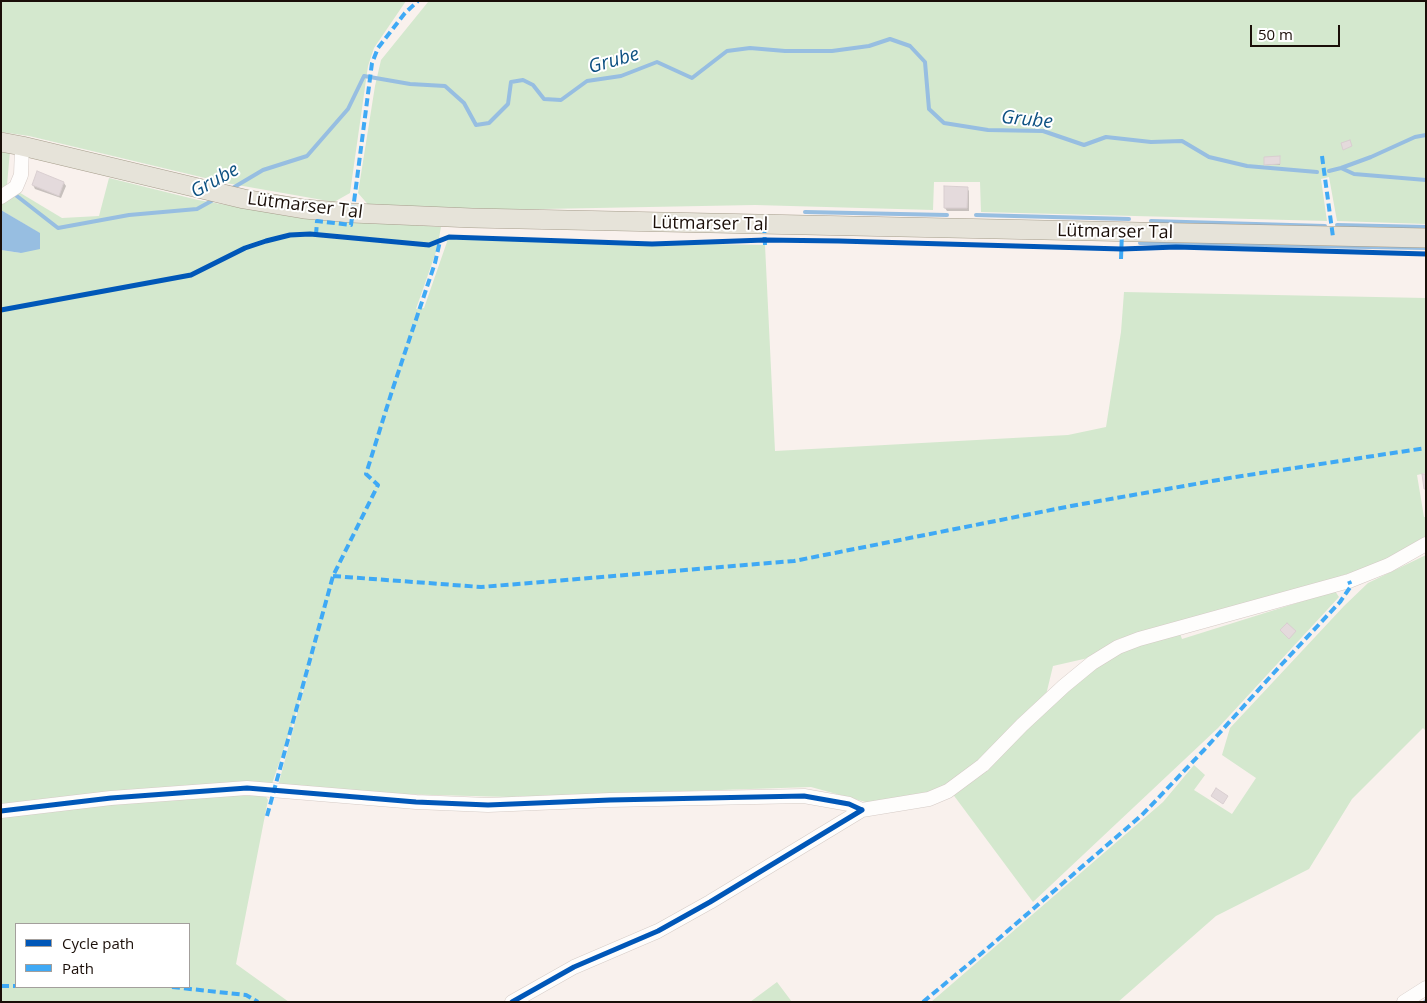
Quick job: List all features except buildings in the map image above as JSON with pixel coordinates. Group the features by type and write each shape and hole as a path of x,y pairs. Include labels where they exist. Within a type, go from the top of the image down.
{"main road":[{"name":"Lütmarser Tal","path":"1,142 244,199 324,210 472,218 1426,238"}],"street":[{"path":"8,193 21,175 22,146"},
{"path":"512,1002 574,967 667,926 862,810 929,798 948,791 983,765 1064,686 1118,647 1139,639 1350,581 1389,565 1426,544"},
{"path":"1,811 111,798 247,788 416,802 488,805 610,800 804,796 848,804 862,810"},
{"path":"1404,1002 1426,988"}],"green space":[{"path":"1,1 406,1 374,48 368,66 350,193 334,202 226,183 29,136 1,132"},
{"path":"1426,1 1426,224 1337,221 1329,177 1321,179 1327,221 981,212 980,182 934,182 933,210 755,205 437,211 371,208 358,193 381,60 428,2"},
{"path":"1,150 10,151 7,185 62,218 99,216 109,178 198,200 295,217 441,227 437,249 416,309 424,308 448,239 765,245 775,451 1068,435 1106,427 1121,332 1124,292 1426,298 1426,473 1417,475 1424,517 1426,517 1426,537 1387,559 1366,568 1278,596 1118,639 1088,658 1053,666 1046,695 975,765 944,787 919,796 873,804 811,787 509,797 395,794 278,786 318,636 294,719 272,784 1,809 1,250 21,253 39,233 1,210"},
{"path":"1426,555 1426,731 1423,728 1352,799 1309,869 1216,916 1118,1002 931,1002 1163,802 1194,765 1205,775 1194,790 1232,814 1256,778 1222,755 1230,728 1344,606 1368,583"},
{"path":"1335,591 1339,597 1218,728 1033,902 952,793 1085,672 1119,650 1179,631 1182,639"},
{"path":"263,792 268,800 236,964 289,1002 1,1002 1,815 192,795"},
{"path":"777,982 792,1002 750,1002"}],"water":[{"path":"1,210 40,233 40,249 21,253 1,250"}],"waterway":[{"name":"Grube","path":"231,189 263,170 307,156 348,109 364,76 410,84 445,86 464,103 476,125 489,123 508,104 511,82 523,80 533,85 544,99 561,100 587,81 621,76 657,62 692,78 727,51 750,48 785,51 832,51 869,46 890,39 910,46 925,62 929,109 944,123 988,130 1043,131 1084,145 1106,137 1151,142 1182,141 1209,157 1247,166 1317,172"},
{"name":"Grube","path":"1329,171 1371,157 1415,137 1426,135"},
{"path":"1341,168 1354,174 1426,180"},
{"name":"Grube","path":"13,193 58,228 129,215 197,209 215,199"},
{"path":"805,212 947,215"},
{"path":"976,215 1129,219"},
{"path":"1151,221 1325,226"},
{"path":"1337,225 1426,227"},
{"path":"1140,243 1426,248"}],"marked path":[{"path":"316,235 317,221 351,225 372,63 378,48 405,13 418,1"},
{"path":"1322,156 1333,237"},
{"path":"764,225 765,245"},
{"path":"1121,259 1122,232"},
{"path":"267,816 333,576 378,485 366,474 435,263 440,241"},
{"path":"333,576 481,587 794,561 1071,506 1235,477 1426,448"},
{"path":"923,1002 1142,815 1340,602 1351,586 1349,581"},
{"path":"1,986 15,986"},
{"path":"181,988 246,995 258,1002"}],"cycle path":[{"path":"1,310 191,275 245,248 290,235 310,234 429,245 449,237 652,244 765,240 1122,249 1176,247 1426,254"},
{"path":"1,811 111,798 247,788 416,802 488,805 610,800 804,796 849,804 862,810"},
{"path":"512,1002 574,967 658,931 710,902 862,810"}]}
